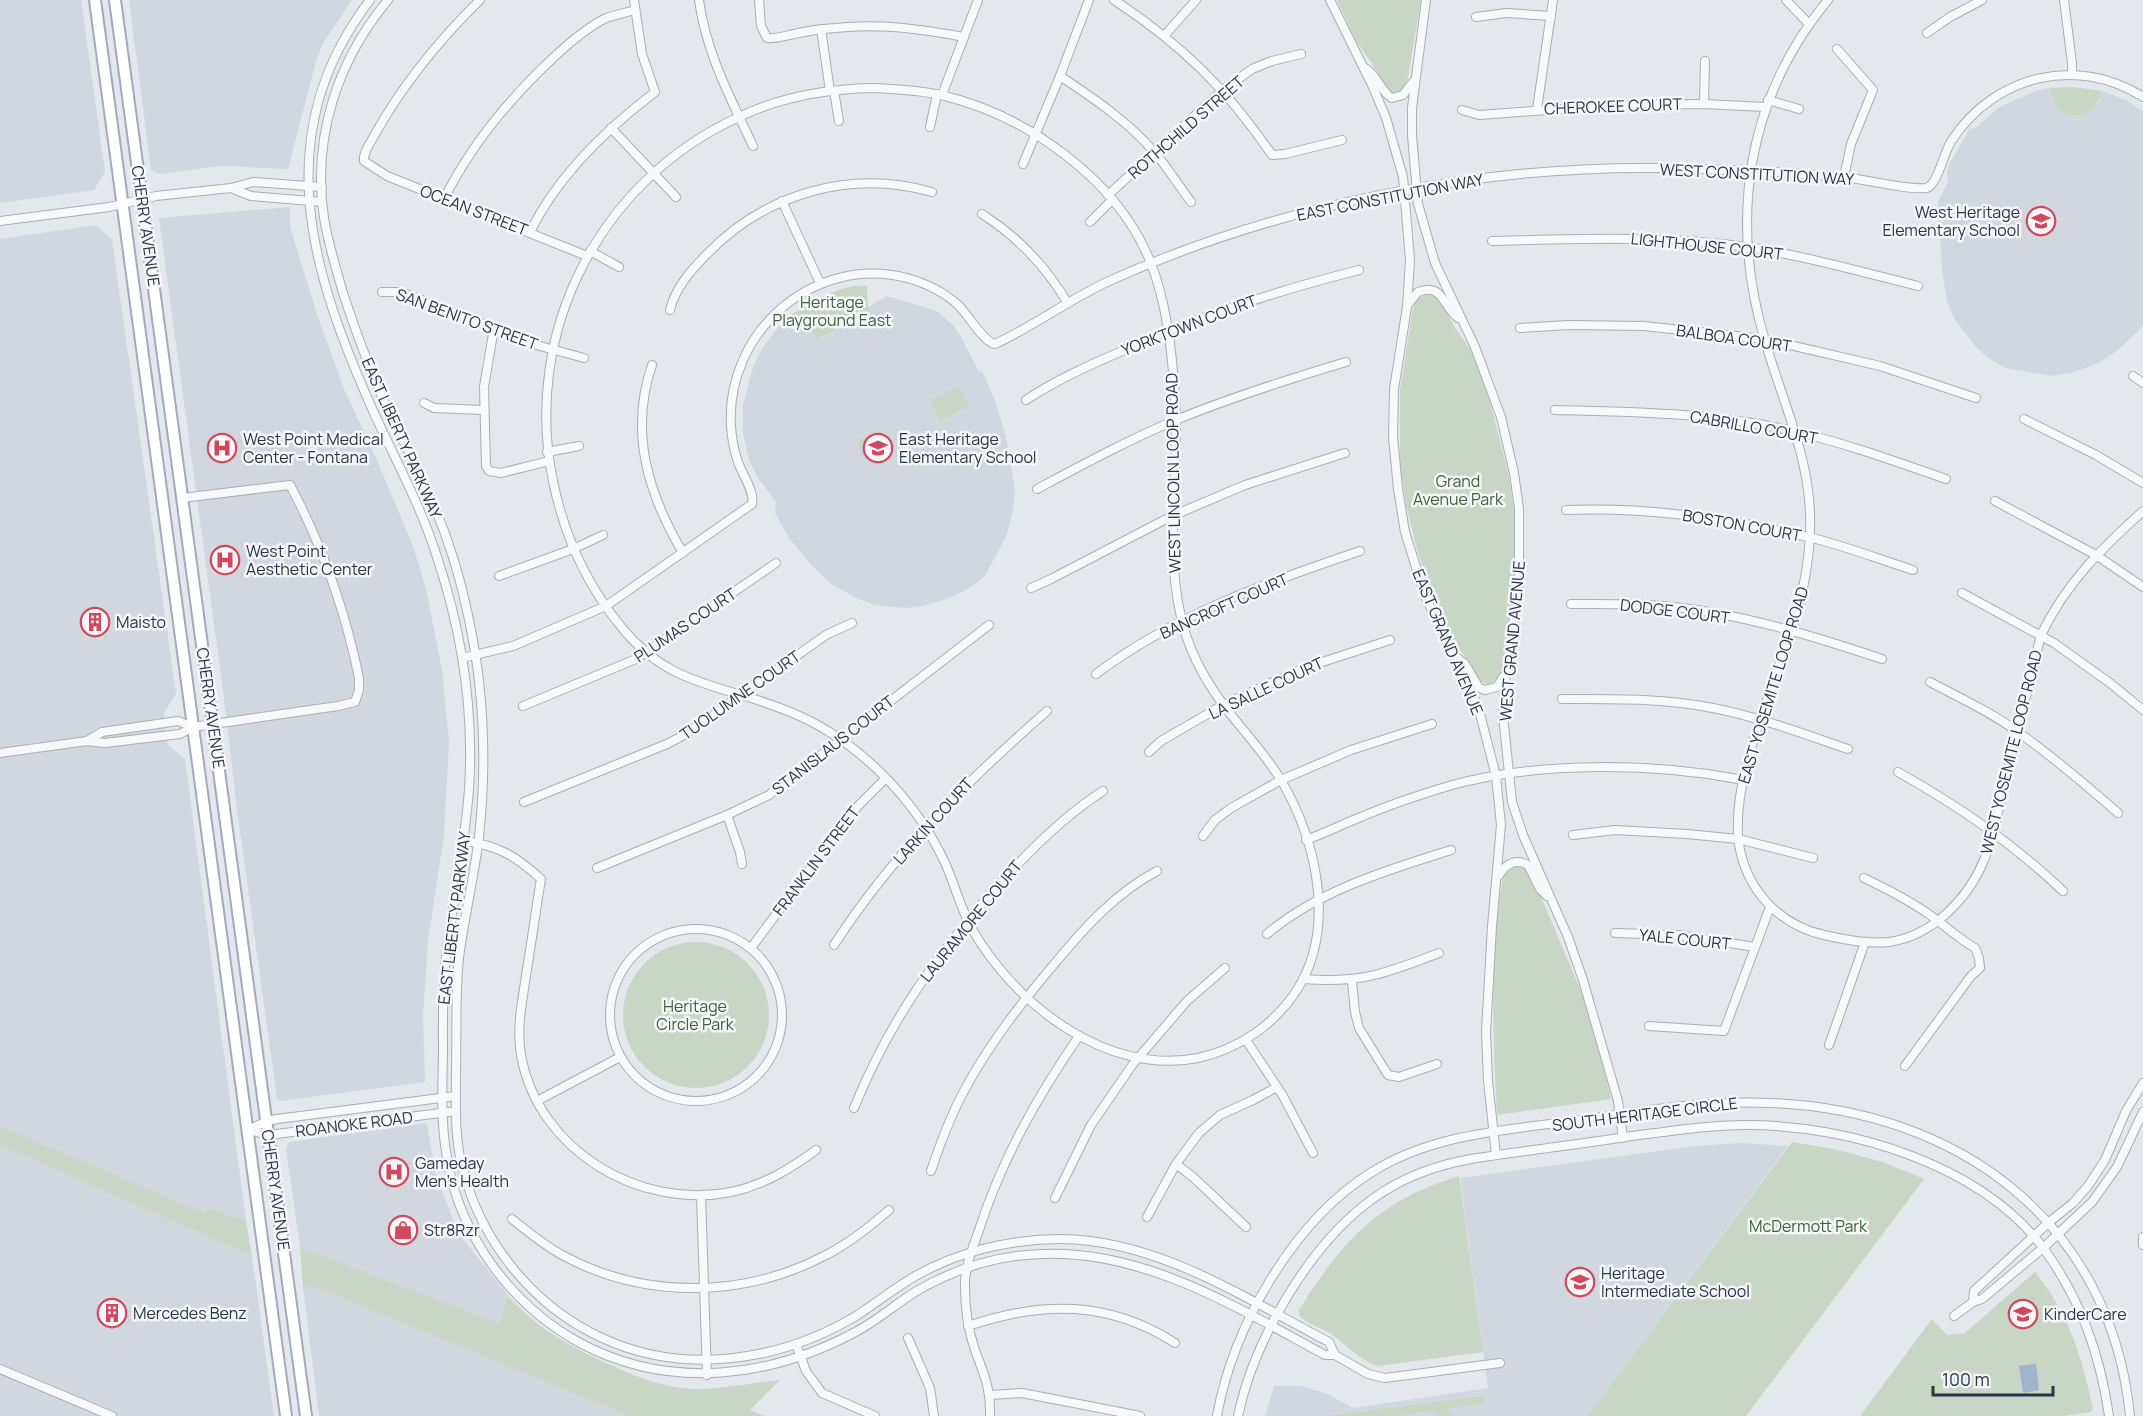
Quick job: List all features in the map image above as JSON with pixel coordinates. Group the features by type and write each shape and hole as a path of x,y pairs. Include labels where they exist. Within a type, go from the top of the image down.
{"main road":[{"name":"CHERRY AVENUE","path":"95,0 286,1416"},
{"name":"CHERRY AVENUE","path":"115,0 306,1416"}],"street":[{"name":"EAST LIBERTY PARKWAY","path":"370,0 349,29 337,51 318,98 309,144 308,201 318,256 339,324 364,390 414,494 433,544 455,620 462,658 470,738 465,840 446,962 442,1113 446,1156 454,1187 475,1239 489,1260 522,1300 551,1325 607,1355 648,1368 681,1374 707,1375 756,1370 801,1357 864,1327 927,1285 968,1267 1032,1254 1103,1258 1176,1279 1325,1355 1335,1355 1329,1342 1172,1263 1104,1244 1059,1239 1025,1241 972,1252 917,1275 856,1316 796,1344 743,1357 706,1361 654,1355 610,1342 585,1330 536,1294 496,1245 473,1198 461,1160 456,1111 459,965 478,842 484,755 481,694 476,655 461,586 436,511 386,406 355,329 332,255 322,202 323,147 333,96 357,43 388,0"},
{"name":"OCEAN STREET","path":"480,0 449,32 407,85 363,155 364,161 379,172 619,267"},
{"path":"530,232 559,186 588,151 611,128 655,92 642,54 634,0"},
{"path":"699,0 711,52 753,146"},
{"path":"759,0 761,26 767,38 776,39 821,29 875,26 911,28 964,37"},
{"path":"930,127 940,95 978,0"},
{"path":"1023,164 1089,0"},
{"path":"1114,0 1165,35 1223,90 1272,155 1342,140"},
{"path":"1165,35 1196,0"},
{"name":"EAST GRAND AVENUE","path":"1330,0 1386,118 1402,175 1410,260 1407,307 1394,389 1393,437 1405,532 1414,565 1435,619 1478,706 1496,776 1501,825 1486,1032 1488,1081 1496,1155"},
{"name":"WEST GRAND AVENUE","path":"1426,0 1414,79 1412,135 1419,206 1430,250 1486,373 1501,417 1518,500 1521,546 1520,585 1506,671 1503,715 1509,774 1517,820 1568,937 1593,1011 1618,1101 1623,1138"},
{"path":"1537,109 1553,0"},
{"path":"1786,0 1809,24"},
{"name":"EAST YOSEMITE LOOP ROAD","path":"1813,932 1788,920 1770,907 1756,890 1746,873 1738,839 1739,807 1744,780 1760,719 1792,630 1805,583 1810,537 1808,485 1796,432 1764,339 1752,289 1747,247 1747,202 1750,170 1767,103 1786,61 1809,24 1828,0"},
{"path":"1927,33 1950,17 1982,0"},
{"path":"2064,0 2072,74"},
{"path":"444,199 481,137 527,83 587,29 612,16 635,10"},
{"path":"1476,16 1506,13 1551,16"},
{"path":"821,29 839,121"},
{"path":"1837,49 1874,90 1851,144 1844,177"},
{"name":"ROTHCHILD STREET","path":"1089,222 1154,152 1223,90 1252,69 1301,54"},
{"path":"1704,104 1705,62"},
{"path":"1364,68 1373,74 1386,94 1392,98 1403,95 1414,79"},
{"name":"WEST CONSTITUTION WAY","path":"1527,174 1654,168 1750,170 1844,177 1923,189 1930,187 1935,180 1950,142 1959,130 1984,103 2007,88 2036,79 2072,74 2105,80 2132,90 2143,97"},
{"path":"1060,76 1095,99 1154,152 1191,202"},
{"name":"WEST LINCOLN LOOP ROAD","path":"873,88 940,95 990,112 1062,152 1110,197 1141,242 1159,287 1175,395 1172,516 1174,570 1182,622 1197,661 1223,705 1281,780 1294,806 1306,840 1320,900 1317,939 1304,980 1277,1015 1245,1040 1218,1053 1193,1059 1138,1057 1079,1036 1042,1011 990,958 967,921 945,864 925,827 886,778 841,740 811,721 788,710 691,680 646,653 622,628 587,577 573,549 560,511 548,456 545,407 553,350 566,301 588,254 617,212 653,173 689,145 739,116 775,103 832,91 873,88"},
{"name":"CHEROKEE COURT","path":"1462,110 1479,115 1614,105 1767,103 1799,109"},
{"path":"611,128 676,197"},
{"name":"EAST CONSTITUTION WAY","path":"462,658 513,646 606,606 752,504 753,496 738,461 732,437 731,402 736,379 749,347 770,318 787,303 820,283 842,276 863,273 890,274 916,281 950,298 970,317 986,340 994,344 1109,281 1220,237 1292,216 1417,189 1527,174"},
{"path":"0,221 142,198 231,188 253,182 322,187"},
{"path":"670,310 683,283 715,246 742,223 782,201 816,189 857,183 891,183 932,192"},
{"path":"231,188 251,196 322,202"},
{"path":"782,201 820,283"},
{"path":"982,214 1003,227 1028,249 1052,276 1067,302"},
{"name":"LIGHTHOUSE COURT","path":"1492,241 1629,237 1747,247 1792,255 1918,286"},
{"name":"YORKTOWN COURT","path":"1026,400 1055,381 1167,330 1232,306 1359,270"},
{"path":"1407,307 1418,292 1433,290 1439,293 1449,311 1462,321"},
{"name":"SAN BENITO STREET","path":"382,292 401,292 553,350 584,358"},
{"name":"BALBOA COURT","path":"1520,328 1568,325 1644,326 1764,339 1880,366 1976,398"},
{"path":"494,328 486,372 483,410 485,460 489,471 501,473 579,446"},
{"path":"1037,489 1100,455 1176,420 1263,387 1346,362"},
{"path":"651,365 642,404 643,449 659,507 683,553"},
{"path":"2133,376 2143,383"},
{"path":"424,403 434,408 483,410"},
{"name":"CABRILLO COURT","path":"1555,410 1652,412 1721,418 1796,432 1870,452 1946,479"},
{"path":"2024,419 2096,455 2143,483"},
{"path":"1031,588 1172,516 1245,485 1345,453"},
{"path":"0,753 87,741 105,743 180,734 193,727 355,702 359,690 359,678 337,593 320,546 290,485 182,498"},
{"path":"1995,501 2096,555 2143,587"},
{"name":"BOSTON COURT","path":"1566,510 1613,508 1709,517 1810,537 1913,570"},
{"name":"WEST YOSEMITE LOOP ROAD","path":"1813,932 1865,942 1894,941 1918,933 1938,921 1955,905 1974,880 1994,831 2041,635 2066,591 2096,555 2143,511"},
{"path":"499,576 573,549 603,535"},
{"name":"BANCROFT COURT","path":"1096,674 1114,660 1182,622 1268,583 1360,551"},
{"name":"PLUMAS COURT","path":"523,706 646,653 776,563"},
{"path":"1962,593 2041,635 2110,682 2143,710"},
{"name":"DODGE COURT","path":"1571,604 1633,604 1707,611 1792,630 1882,659"},
{"name":"TUOLUMNE COURT","path":"524,802 667,744 705,722 826,635 852,623"},
{"name":"STANISLAUS COURT","path":"597,868 727,815 779,789 988,625"},
{"name":"LA SALLE COURT","path":"1149,752 1161,741 1223,705 1304,668 1390,640"},
{"path":"1454,656 1465,664 1479,688 1482,689 1497,687 1506,671"},
{"path":"1930,682 2017,731 2077,777 2118,813"},
{"path":"1562,699 1641,699 1710,707 1760,719 1848,749"},
{"name":"LARKIN COURT","path":"834,945 874,889 925,827 983,767 1047,711"},
{"path":"87,741 102,732 178,720 193,727"},
{"path":"1203,836 1215,820 1231,808 1281,780 1352,750 1432,724"},
{"path":"1306,840 1409,799 1453,785 1509,774 1569,769 1643,769 1682,771 1744,780"},
{"path":"1898,772 1947,800 1994,831 2063,891"},
{"name":"FRANKLIN STREET","path":"751,948 846,820 886,778"},
{"name":"LAURAMORE COURT","path":"854,1108 872,1065 905,1006 924,976 967,921 1025,855 1090,799 1103,791"},
{"path":"727,815 742,864"},
{"path":"1573,835 1616,830 1687,834 1738,839 1813,858"},
{"path":"465,840 507,852 541,879 521,1010 519,1036 521,1056 537,1101 559,1134 579,1153 611,1174 636,1186 659,1192 701,1195 732,1192 765,1182 778,1176 816,1150"},
{"path":"1267,934 1290,916 1320,900 1382,872 1451,850"},
{"path":"1498,877 1507,864 1516,861 1524,862 1528,864 1540,888 1552,901"},
{"path":"931,1171 945,1131 964,1091 999,1033 1026,997 1082,931 1135,883 1157,871"},
{"path":"1864,878 1904,898 1938,921 1965,943 1975,948 1979,958 1980,968 1971,976 1905,1066"},
{"path":"1649,1026 1724,1031 1770,907"},
{"path":"699,929 726,934 751,948 762,959 772,975 779,992 782,1011 781,1030 776,1048 766,1065 753,1080 735,1092 702,1101 681,1100 661,1094 632,1074 620,1057 610,1026 611,997 621,970 645,945 670,932 699,929"},
{"name":"YALE COURT","path":"1615,933 1678,935 1755,946"},
{"path":"1829,1045 1865,942"},
{"path":"1304,980 1352,981 1380,975 1439,953"},
{"path":"1055,1198 1091,1125 1138,1057 1187,1000 1225,968"},
{"path":"1352,981 1359,1028 1388,1074 1399,1077 1437,1064"},
{"path":"990,1416 987,1378 968,1326 965,1288 968,1267 991,1191 1013,1143 1045,1086 1079,1036"},
{"path":"1245,1040 1277,1086 1313,1153"},
{"path":"537,1101 620,1057"},
{"path":"1973,1302 1974,1291 2073,1203 2097,1174 2126,1111 2143,1083"},
{"path":"1147,1217 1176,1164 1199,1133 1213,1120 1277,1086"},
{"name":"ROANOKE ROAD","path":"249,1130 267,1120 456,1096"},
{"name":"SOUTH HERITAGE CIRCLE","path":"1217,1416 1229,1365 1257,1305 1278,1269 1327,1209 1358,1182 1387,1164 1421,1148 1452,1139 1493,1132 1712,1103 1759,1102 1813,1107 1867,1118 1921,1135 1970,1159 2012,1187 2058,1234 2083,1269 2104,1309 2123,1368 2130,1416"},
{"name":"ROANOKE ROAD","path":"249,1130 269,1135 456,1111"},
{"path":"1954,1316 1973,1302 1982,1299 2043,1248 2092,1202 2106,1185 2125,1153 2143,1112"},
{"name":"SOUTH HERITAGE CIRCLE","path":"1238,1416 1250,1374 1277,1315 1318,1253 1340,1227 1374,1197 1435,1167 1457,1161 1698,1127 1739,1125 1782,1126 1849,1136 1895,1150 1953,1174 2000,1206 2043,1248 2073,1296 2088,1326 2101,1369 2109,1416"},
{"path":"1176,1164 1246,1227"},
{"path":"701,1195 707,1375"},
{"path":"512,1219 564,1256 604,1273 666,1287 704,1289 744,1284 798,1268 844,1245 889,1210"},
{"path":"2143,1237 2143,1243"},
{"path":"968,1326 1009,1313 1070,1307 1138,1323 1175,1343"},
{"path":"908,1338 930,1388 934,1416"},
{"path":"796,1344 806,1371 822,1393 875,1416"},
{"path":"1335,1355 1368,1374 1385,1378 1500,1363"},
{"path":"0,1369 112,1416"},
{"path":"989,1395 1023,1393 1140,1416"}],"shaded area":[{"path":"0,0 81,0 105,172 94,190 0,203"},
{"path":"129,0 352,0 323,43 316,61 288,169 221,166 160,174 151,170"},
{"name":"West Heritage Elementary School","path":"2049,88 2056,107 2074,115 2085,114 2099,102 2102,91 2126,100 2143,111 2143,326 2117,351 2098,363 2074,372 2052,376 2005,368 1976,347 1955,320 1947,301 1942,270 1938,202 1948,182 1949,165 1970,128 1978,126 1998,108"},
{"path":"290,207 290,227 317,314 344,389 413,546 426,589 442,670 449,742 444,835 428,941 423,1015 425,1082 280,1101 277,1098 237,810 159,218"},
{"path":"96,225 112,240 176,694 164,713 168,745 185,759 246,1221 208,1208 205,1213 0,1126 0,239"},
{"name":"East Heritage Elementary School","path":"887,296 937,311 954,326 979,372 982,371 995,400 1006,437 1015,489 1013,511 1006,537 984,577 966,590 947,599 905,608 875,605 858,599 831,584 812,566 790,539 775,513 776,502 758,478 749,460 743,433 743,405 753,367 775,331 791,315 819,339 871,312 868,307"},
{"path":"427,1123 435,1171 458,1233 508,1295 499,1323 300,1247 286,1149 289,1142"},
{"name":"Heritage Intermediate School","path":"1742,1143 1788,1146 1587,1416 1265,1416 1274,1386 1301,1386 1325,1393 1354,1408 1488,1388 1460,1178 1696,1146"},
{"path":"0,1145 252,1256 274,1416 0,1416"},
{"path":"303,1287 323,1290 629,1416 319,1416"}],"green space":[{"path":"1337,0 1421,0 1407,83 1402,91 1392,92 1384,86 1356,41"},
{"path":"2073,87 2102,91 2090,111 2071,115 2056,107 2049,88"},
{"name":"Heritage Playground East","path":"854,286 867,286 868,307 871,312 818,339 791,315 821,297"},
{"name":"Grand Avenue Park","path":"1426,294 1440,299 1455,328 1472,351 1487,390 1509,476 1514,511 1515,576 1500,676 1490,685 1476,680 1463,654 1446,633 1418,553 1406,505 1400,465 1400,390 1413,308 1417,299"},
{"path":"959,386 969,405 940,421 930,401"},
{"path":"871,434 880,450 864,458 857,442"},
{"path":"1516,866 1526,869 1535,883 1584,998 1611,1099 1497,1115 1493,1026 1496,936 1503,877"},
{"name":"Heritage Circle Park","path":"696,942 710,943 724,948 737,954 748,963 757,974 763,987 768,1001 768,1029 763,1043 757,1056 748,1067 737,1076 724,1082 710,1087 696,1088 682,1087 668,1082 655,1076 644,1067 635,1056 629,1043 624,1029 623,1015 624,1001 629,987 635,974 644,963 655,954 668,948 682,943"},
{"path":"0,1126 205,1213 208,1208 246,1221 252,1256 0,1145"},
{"name":"McDermott Park","path":"1792,1142 1834,1149 1883,1162 1924,1179 1746,1416 1587,1416"},
{"path":"1459,1176 1483,1352 1378,1366 1365,1360 1331,1334 1299,1315 1299,1310 1331,1263 1365,1226 1406,1197"},
{"path":"300,1247 499,1323 508,1296 532,1319 558,1338 602,1361 654,1382 693,1389 780,1380 750,1410 764,1416 629,1416 323,1290 303,1287"},
{"path":"2035,1272 2057,1303 2073,1337 2089,1390 2093,1409 2091,1412 2064,1416 1860,1416 1932,1319 1947,1335 1965,1333"},
{"path":"1483,1396 1484,1403 1446,1409 1453,1416 1424,1412 1394,1416 1328,1416"}],"water":[{"path":"2036,1364 2039,1390 2023,1393 2019,1366"}],"place":[{"name":"West Heritage Elementary School","path":"2041,221"},
{"name":"West Point Medical Center - Fontana","path":"222,448"},
{"name":"East Heritage Elementary School","path":"878,448"},
{"name":"West Point Aesthetic Center","path":"225,560"},
{"name":"Maisto","path":"95,622"},
{"name":"Gameday Men's Health","path":"394,1172"},
{"name":"Str8Rzr","path":"403,1230"},
{"name":"Heritage Intermediate School","path":"1580,1282"},
{"name":"Mercedes Benz","path":"112,1313"},
{"name":"KinderCare","path":"2023,1314"}]}
